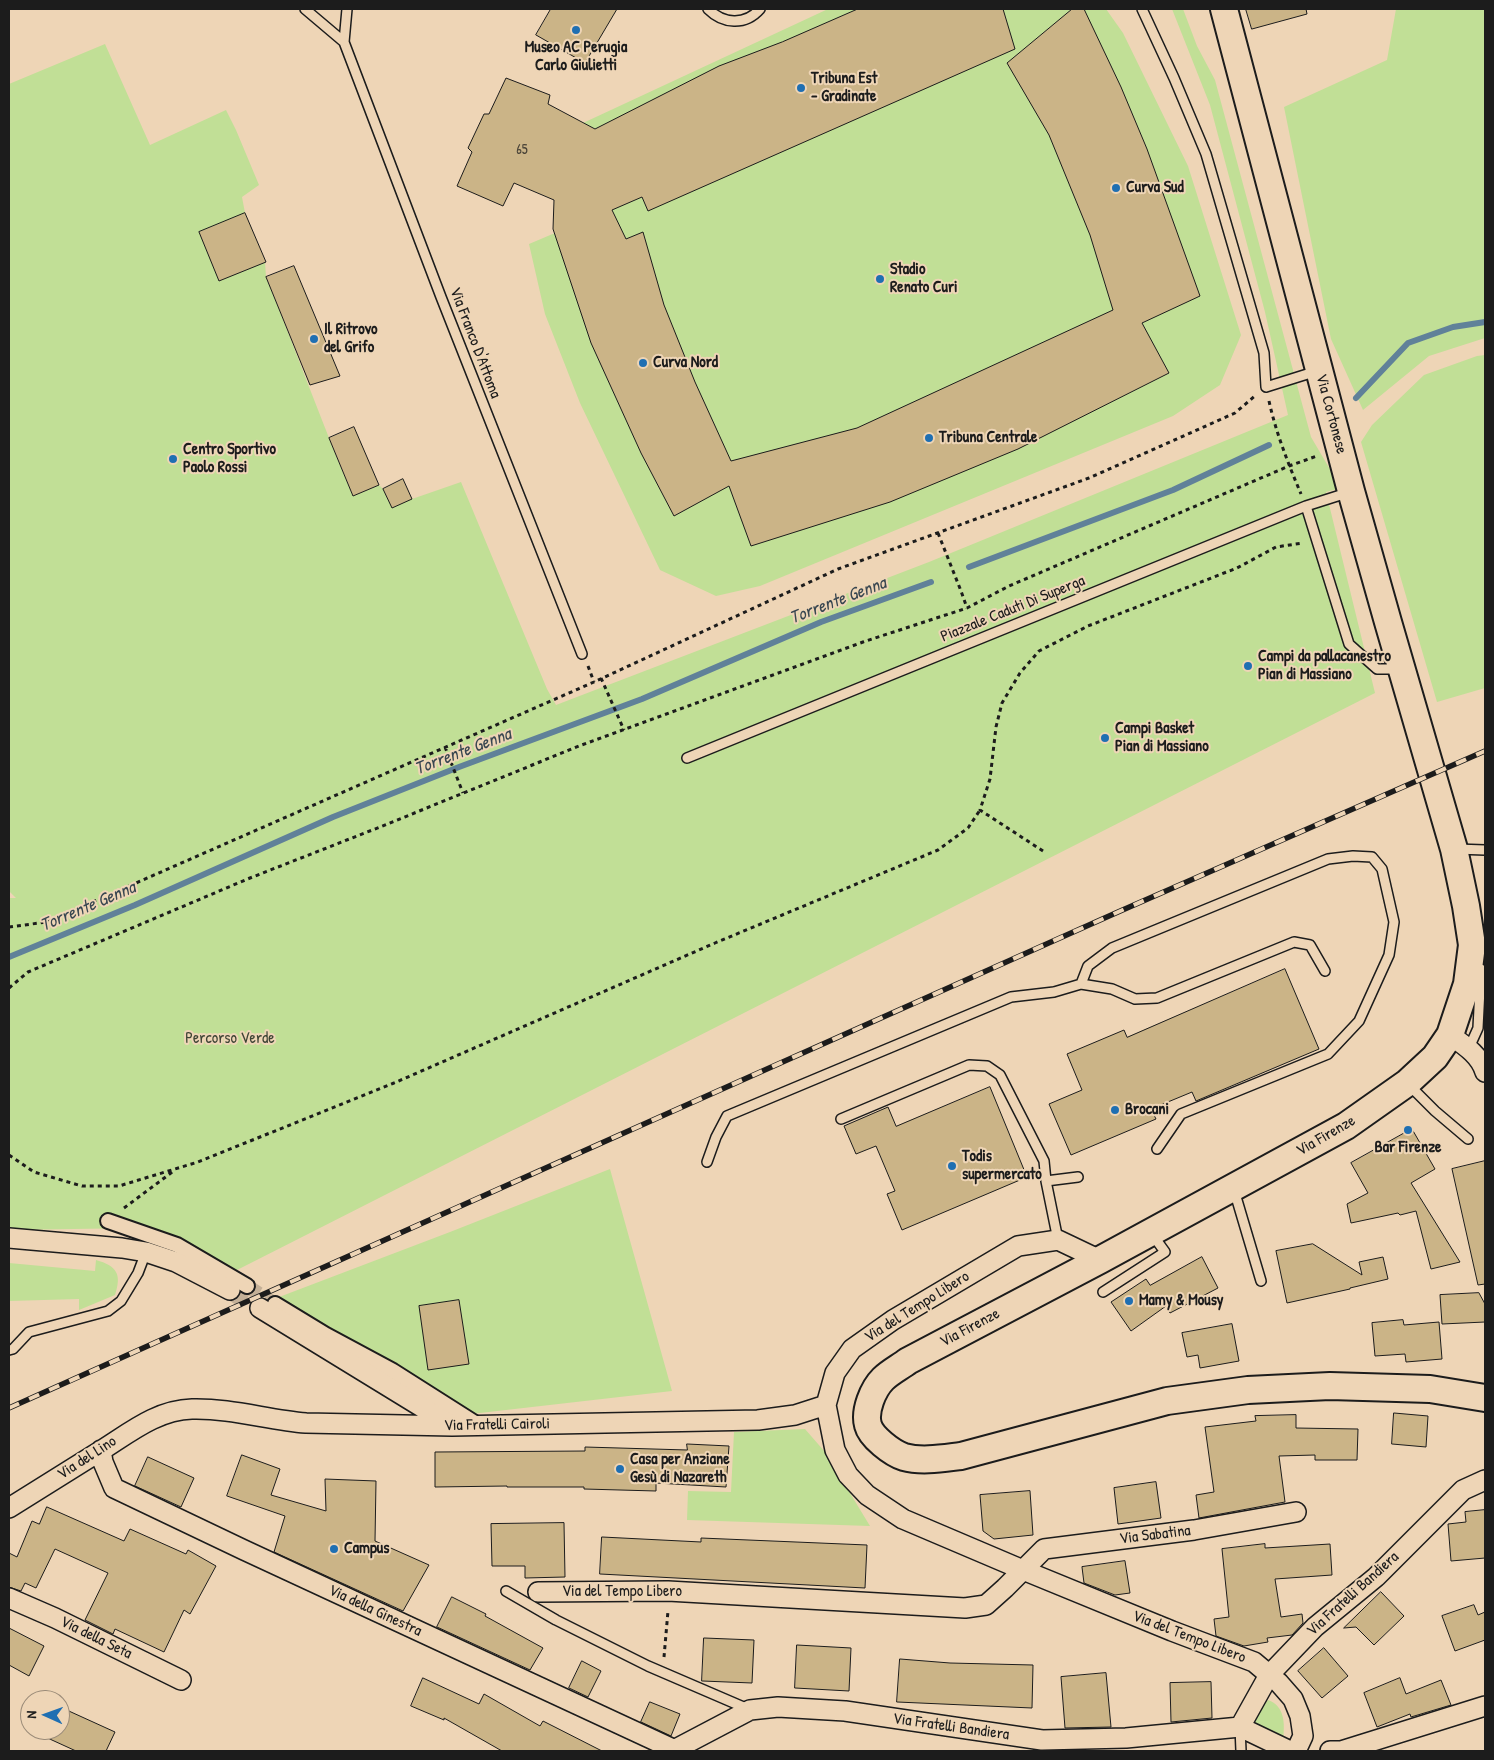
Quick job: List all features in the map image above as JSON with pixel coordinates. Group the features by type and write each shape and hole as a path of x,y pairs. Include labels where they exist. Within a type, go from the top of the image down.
{"main road":[{"name":"Via Cortonese","path":"1224,9 1351,491 1445,817"},
{"name":"Via Firenze","path":"1445,817 1472,911 1472,945 1459,1041 1436,1057 1408,1083 1346,1126 1100,1260 915,1357 882,1380 869,1400 868,1425 881,1444 905,1457 932,1459 962,1456 1167,1400 1248,1390 1330,1386 1430,1389 1485,1398"}],"street":[{"path":"1459,1041 1483,1066 1485,1072"},
{"path":"108,1221 176,1245 239,1288"},
{"path":"9,1238 122,1248 146,1252 176,1262 239,1288"},
{"path":"1058,1240 1100,1260"},
{"name":"Via del Tempo Libero","path":"1058,1240 1018,1246 893,1320 852,1350 835,1373 826,1405 834,1450 848,1475 867,1495 903,1519 1172,1631 1254,1662 1293,1699 1300,1716 1303,1736 1296,1751"},
{"path":"267,1306 393,1371 478,1425"},
{"path":"267,1306 452,1426"},
{"name":"Via Fratelli Cairoli","path":"168,1412 191,1409 217,1410 291,1422 452,1426 758,1420 795,1415 826,1405"},
{"name":"Via del Lino","path":"9,1508 134,1428 168,1412"},
{"name":"Via della Ginestra","path":"102,1450 103,1462 114,1488 673,1750"},
{"name":"Via Fratelli Bandiera","path":"673,1750 750,1710 778,1707 845,1711 1042,1740 1126,1738 1240,1727 1269,1675 1314,1627 1376,1577 1463,1490 1485,1480"},
{"name":"Via Sabatina","path":"1023,1570 1044,1549 1194,1530 1296,1512"},
{"name":"Via del Tempo Libero","path":"538,1592 668,1591 965,1608 986,1605 1023,1570"},
{"name":"Via della Seta","path":"9,1598 55,1618 181,1680"},
{"path":"1330,1751 1341,1750 1485,1706"},
{"path":"1240,1727 1290,1751"}],"lane":[{"name":"Via Franco D'Attoma","path":"305,9 344,42"},
{"name":"Via Franco D'Attoma","path":"347,9 344,42 448,314 582,654"},
{"path":"708,9 714,15 724,20 735,22 756,14 760,9"},
{"path":"1142,9 1206,154 1264,353 1266,387 1320,370"},
{"name":"Piazzale Caduti Di Superga","path":"687,758 1306,506 1351,491"},
{"path":"1306,506 1349,644 1377,670 1402,669"},
{"path":"1454,849 1485,850"},
{"path":"1081,984 1088,966 1112,948 1328,859 1353,856 1372,857 1382,869 1394,922 1389,955 1358,1021 1328,1054 1181,1114 1157,1149"},
{"path":"707,1162 716,1137 727,1116 1011,997 1054,992 1081,984 1112,989 1135,1000 1158,998 1294,942 1310,945 1324,971"},
{"path":"1459,1041 1478,1028 1481,960"},
{"path":"841,1119 969,1065 987,1066 1000,1075 1044,1161 1046,1181 1058,1240"},
{"path":"1408,1083 1435,1111 1468,1139"},
{"path":"1046,1181 1078,1177"},
{"path":"1233,1187 1261,1281"},
{"path":"1103,1292 1165,1252 1150,1232"},
{"path":"9,1350 13,1349 29,1332 108,1311 121,1301 138,1274 146,1252"},
{"path":"506,1591 556,1620 662,1672 750,1710"},
{"path":"1240,1727 1241,1751"}],"path":[{"path":"9,927 47,922 601,678 838,569 1089,478 1235,413 1266,387 1274,426 1281,447 1306,506"},
{"path":"9,988 28,972 250,878 579,746 863,642 967,608 1009,586 1289,466"},
{"path":"938,533 967,608"},
{"path":"9,1155 34,1172 82,1186 119,1186 198,1162 394,1083 715,943 938,850 968,828 980,810 990,780 996,727 1002,703 1020,673 1039,651 1088,626 1237,568 1276,547 1318,541"},
{"path":"601,678 624,730"},
{"path":"445,747 463,793"},
{"path":"980,810 1043,851"},
{"path":"108,1221 177,1168"},
{"path":"662,1672 667,1626 668,1591"}],"green space":[{"name":"Stadio Renato Curi","path":"828,9 1106,9 1123,33 1188,166 1241,335 1220,385 1173,416 760,586 716,596 660,570 580,403 545,314 529,244 588,219 583,123"},
{"name":"Percorso Verde","path":"1172,9 1183,9 1197,46 1215,80 1311,437 1341,488 1326,492 1375,693 237,1270 139,1228 9,1230 9,898 16,898 9,891 9,84 105,44 150,145 226,110 259,185 242,197 245,213 265,262 266,277 353,496 379,485 383,489 403,479 412,499 461,482 547,689 556,705 929,562 1288,415 1265,312 1210,105"},
{"path":"1396,9 1485,9 1485,338 1429,356 1363,410 1331,339 1284,107 1387,60"},
{"path":"1485,355 1485,688 1437,702 1361,442 1372,425 1424,375 1477,356"},
{"path":"610,1169 672,1391 471,1414 266,1302 450,1232"},
{"path":"96,1260 109,1265 116,1272 118,1282 115,1295 79,1310 79,1299 9,1301 9,1263 95,1271"},
{"path":"805,1429 825,1452 870,1526 687,1520 688,1491 731,1492 734,1432"},
{"path":"1268,1700 1278,1707 1283,1716 1283,1740 1250,1724"}],"building":[{"path":"551,9 617,9 585,63 536,35"},
{"path":"858,9 1003,9 1015,49 648,211 642,197 612,210 626,239 643,232 664,305 695,382 731,461 857,428 1113,310 1090,235 1049,135 1007,63 1072,9 1084,9 1121,87 1147,149 1200,296 1142,323 1169,373 1018,449 890,502 751,546 729,486 674,516 641,453 591,343 553,229 554,200 514,183 503,206 457,186 472,152 468,148 484,114 489,114 506,78 550,95 548,104 595,129 719,66 782,42"},
{"path":"1246,9 1306,9 1307,14 1252,29"},
{"path":"245,213 266,262 219,281 199,232"},
{"path":"294,266 340,376 310,385 266,277"},
{"path":"354,427 379,485 353,496 329,438"},
{"path":"403,479 412,499 392,508 383,489"},
{"path":"1285,969 1319,1049 1196,1101 1192,1092 1151,1109 1156,1119 1071,1155 1049,1104 1082,1090 1067,1054 1124,1030 1127,1037"},
{"path":"990,1087 1027,1177 902,1230 887,1194 895,1191 876,1146 856,1154 844,1126 888,1107 896,1126"},
{"path":"1412,1129 1435,1169 1411,1183 1460,1262 1431,1269 1416,1211 1351,1223 1347,1204 1368,1193 1351,1163"},
{"path":"1485,1161 1485,1284 1478,1285 1452,1169"},
{"path":"1313,1244 1362,1275 1359,1262 1383,1257 1388,1279 1287,1303 1276,1251"},
{"path":"1202,1257 1218,1288 1170,1313 1166,1306 1131,1331 1111,1302 1146,1279 1150,1285"},
{"path":"1479,1293 1485,1304 1485,1322 1442,1324 1440,1295"},
{"path":"459,1300 469,1364 428,1370 419,1306"},
{"path":"1403,1320 1404,1325 1439,1322 1442,1359 1406,1362 1405,1354 1375,1356 1372,1323"},
{"path":"1232,1324 1239,1361 1200,1368 1198,1355 1187,1357 1182,1333"},
{"path":"1394,1413 1428,1416 1426,1447 1392,1444"},
{"path":"1296,1415 1296,1428 1358,1429 1357,1460 1315,1460 1315,1455 1279,1456 1285,1502 1199,1518 1196,1495 1214,1492 1205,1427 1256,1421 1255,1416"},
{"path":"687,1444 729,1446 726,1487 656,1483 656,1491 584,1489 584,1487 435,1487 435,1452 585,1451 585,1447 687,1450"},
{"name":"Campus","path":"242,1455 280,1469 271,1495 326,1511 325,1479 376,1481 375,1541 429,1565 403,1611 274,1552 285,1516 227,1496"},
{"path":"148,1457 194,1478 181,1507 135,1486"},
{"path":"1156,1482 1161,1518 1118,1524 1114,1488"},
{"path":"1030,1491 1033,1535 994,1539 983,1531 980,1495"},
{"path":"47,1507 124,1541 130,1529 186,1554 188,1550 216,1566 190,1614 184,1610 164,1652 115,1629 113,1634 85,1620 108,1573 55,1549 36,1588 25,1583 21,1591 9,1587 9,1553 17,1557 32,1521 39,1524"},
{"path":"1485,1510 1485,1558 1451,1561 1448,1524 1466,1522 1465,1512"},
{"path":"564,1523 565,1577 525,1578 525,1566 492,1566 491,1524"},
{"path":"602,1537 701,1542 701,1538 867,1545 865,1588 600,1574"},
{"path":"1265,1544 1265,1548 1330,1544 1332,1575 1275,1579 1281,1617 1302,1614 1303,1623 1292,1635 1267,1638 1268,1642 1244,1646 1216,1636 1214,1619 1229,1617 1222,1549"},
{"path":"1125,1561 1130,1593 1115,1595 1084,1583 1082,1567"},
{"path":"1381,1592 1404,1616 1374,1645 1356,1627 1344,1628"},
{"path":"452,1597 486,1614 485,1616 543,1648 530,1670 437,1627"},
{"path":"1474,1605 1478,1615 1485,1612 1485,1640 1455,1651 1442,1616"},
{"path":"9,1628 44,1646 29,1676 9,1665"},
{"path":"704,1638 754,1640 752,1683 702,1681"},
{"path":"797,1645 851,1648 849,1691 795,1688"},
{"path":"1324,1648 1348,1676 1322,1698 1298,1671"},
{"path":"900,1659 950,1663 1033,1665 1032,1708 897,1702"},
{"path":"582,1661 601,1671 588,1697 569,1688"},
{"path":"1106,1673 1111,1727 1065,1728 1061,1677"},
{"path":"423,1678 479,1704 484,1694 540,1726 543,1721 602,1751 502,1751 444,1718 444,1720 411,1706"},
{"path":"1400,1678 1406,1694 1441,1680 1451,1705 1411,1717 1410,1714 1377,1727 1364,1693"},
{"path":"1211,1682 1212,1718 1171,1722 1170,1683"},
{"path":"650,1702 680,1714 671,1736 641,1722"},
{"path":"70,1712 115,1732 106,1751 76,1751 52,1740 70,1740"}],"waterway":[{"name":"Torrente Genna","path":"1356,398 1408,343 1453,327 1485,322"},
{"name":"Torrente Genna","path":"969,567 1173,490 1269,445"},
{"name":"Torrente Genna","path":"9,957 135,905 333,817 459,767 642,699 821,622 931,582"}],"tunnel":[{"path":"247,1286 275,1304"},
{"path":"230,1290 260,1308"}],"railway":[{"path":"9,1408 1118,912 1485,751"}],"place":[{"name":"Museo AC Perugia Carlo Giulietti","path":"576,30"},
{"name":"Tribuna Est - Gradinate","path":"801,88"},
{"name":"Curva Sud","path":"1116,188"},
{"name":"Stadio Renato Curi","path":"880,279"},
{"name":"Il Ritrovo del Grifo","path":"314,339"},
{"name":"Curva Nord","path":"643,363"},
{"name":"Tribuna Centrale","path":"929,438"},
{"name":"Centro Sportivo Paolo Rossi","path":"173,459"},
{"name":"Campi da pallacanestro Pian di Massiano","path":"1248,666"},
{"name":"Campi Basket Pian di Massiano","path":"1105,738"},
{"name":"Brocani","path":"1115,1110"},
{"name":"Bar Firenze","path":"1408,1130"},
{"name":"Todis supermercato","path":"952,1166"},
{"name":"Mamy & Mousy","path":"1129,1301"},
{"name":"Casa per Anziane Gesù di Nazareth","path":"620,1469"},
{"name":"Campus","path":"334,1549"}]}
